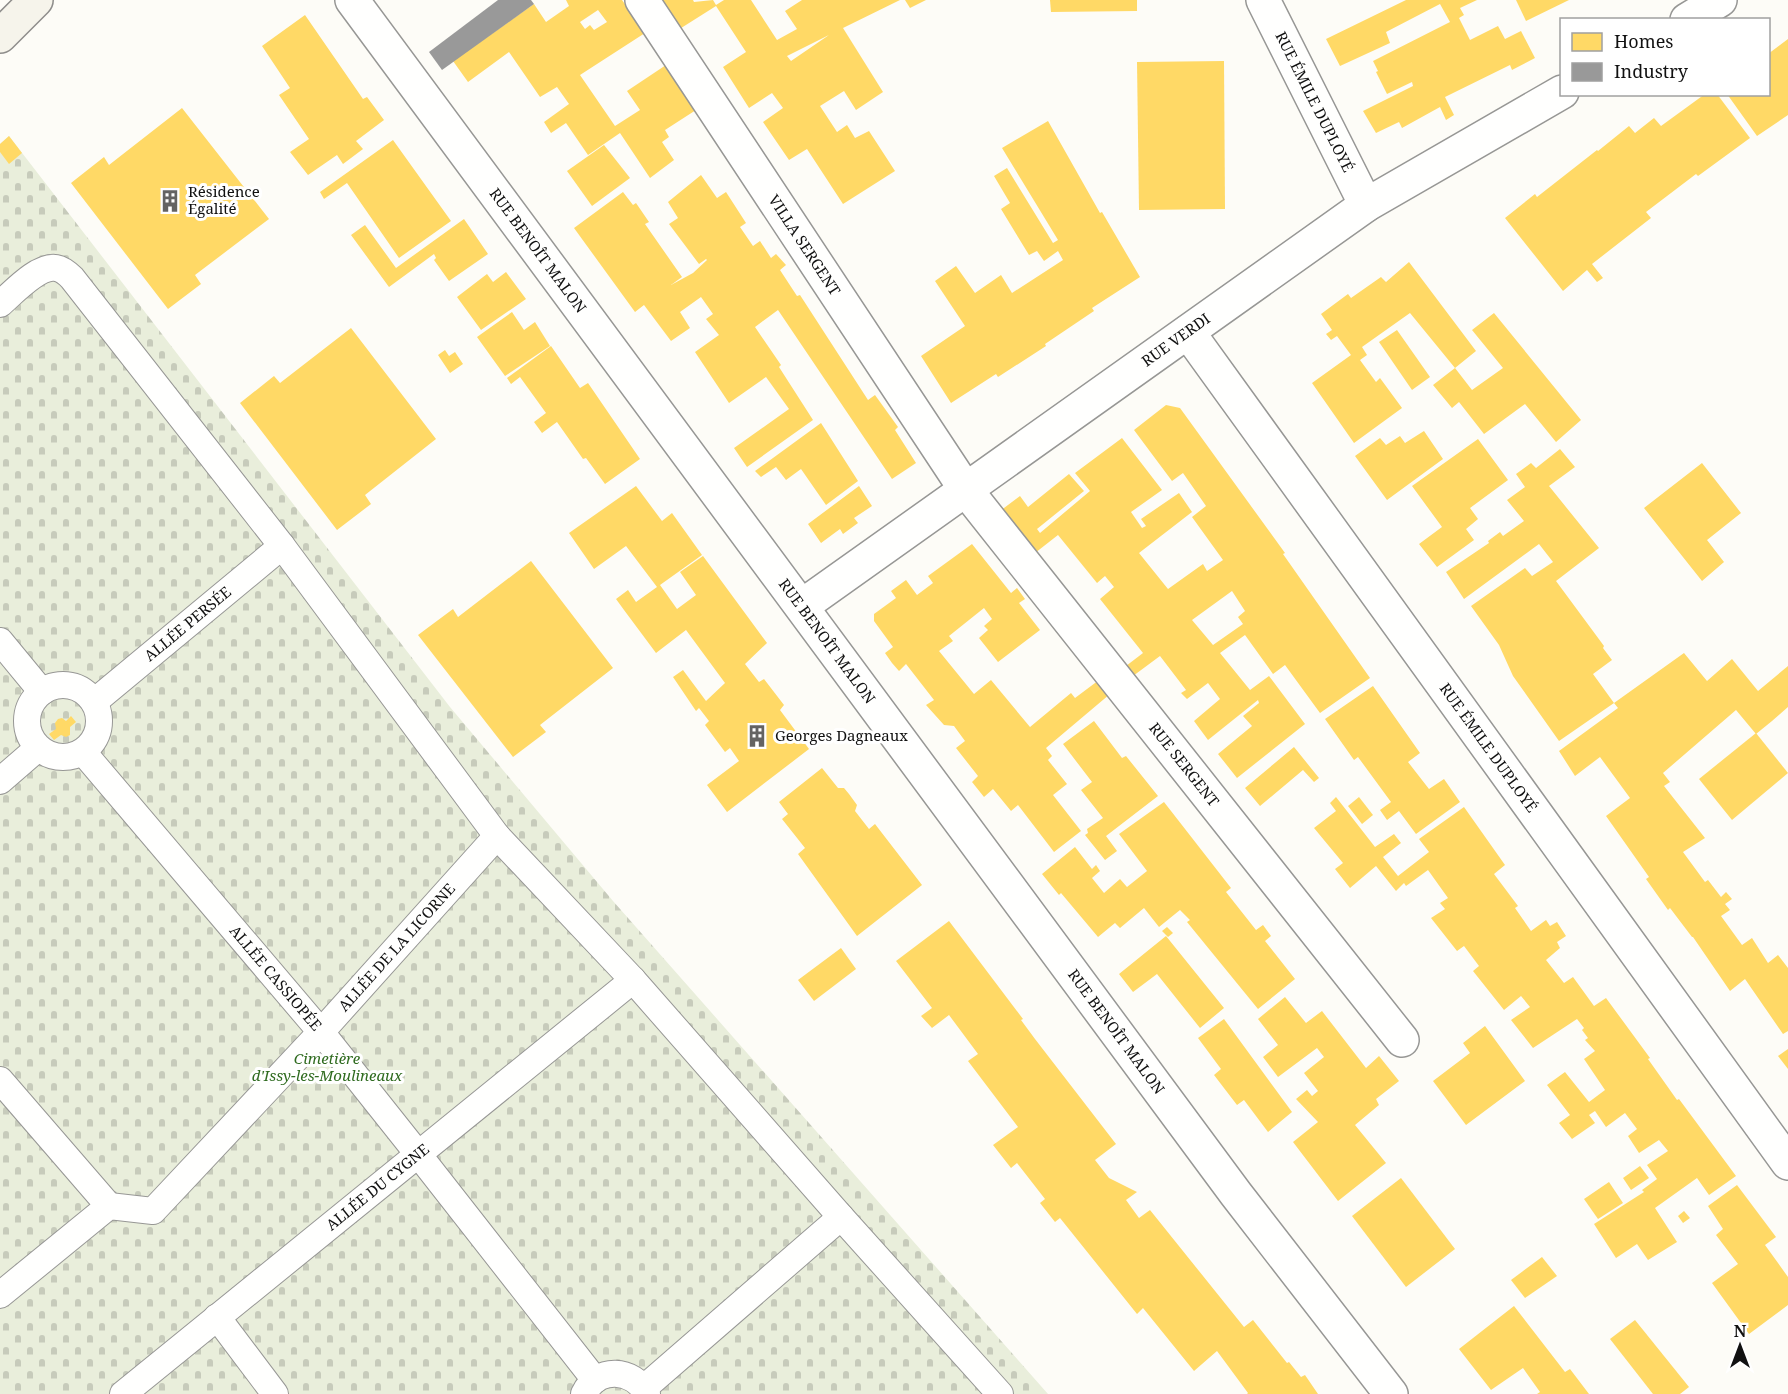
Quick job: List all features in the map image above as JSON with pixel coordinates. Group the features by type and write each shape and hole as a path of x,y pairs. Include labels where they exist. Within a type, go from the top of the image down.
{"main road":[{"path":"0,36 36,0"}],"street":[{"name":"RUE BENOÎT MALON","path":"352,0 1236,1194 1391,1394"},
{"name":"VILLA SERGENT","path":"642,0 966,490"},
{"name":"RUE ÉMILE DUPLOYÉ","path":"1263,0 1366,205"},
{"path":"1690,18 1720,0"},
{"name":"RUE VERDI","path":"802,606 1366,205 1560,93"},
{"name":"RUE ÉMILE DUPLOYÉ","path":"1188,332 1788,1163"},
{"name":"RUE SERGENT","path":"966,490 1402,1040"}],"lane":[{"path":"0,304 35,274 46,268 56,268 72,278 282,546 497,836 633,980 841,1218 1000,1394"},
{"name":"ALLÉE PERSÉE","path":"93,702 282,546"},
{"path":"0,641 42,692"},
{"path":"64,685 86,693 93,702 98,712 99,724 91,744 83,752 72,757 60,757 49,755 38,748 28,730 27,719 34,699 42,692 64,685"},
{"path":"0,781 38,748"},
{"name":"ALLÉE CASSIOPÉE","path":"83,752 321,1032 418,1154 590,1387"},
{"name":"ALLÉE DE LA LICORNE","path":"109,1206 153,1211 321,1032 497,836"},
{"name":"ALLÉE DU CYGNE","path":"123,1394 633,980"},
{"path":"0,1080 109,1206 0,1295"},
{"path":"590,1387 605,1375 616,1373 636,1380 646,1391 841,1218"},
{"path":"217,1317 275,1394"}],"green space":[{"name":"Cimetière d'Issy-les-Moulineaux","path":"9,136 450,707 613,901 1048,1394 0,1394 0,144"}],"building: Homes":[{"path":"566,0 622,0 645,33 580,75 615,126 640,110 627,91 666,65 696,110 665,130 669,137 662,142 674,160 650,178 620,133 588,155 566,123 551,133 544,122 569,104 557,87 540,97 509,52 468,82 453,61 534,4 546,22 569,6","holes":["598,10 607,22 594,30 590,25 585,29 580,22"]},
{"path":"659,0 693,0 694,2 713,0 716,5 724,0 751,0 777,40 797,29 785,11 802,0 900,0 843,28 883,92 856,110 844,91 820,106 837,132 847,125 855,138 869,131 895,171 843,204 807,149 789,160 763,122 783,108 772,93 749,108 723,67 746,52 716,6 678,30","holes":["829,35 791,61 787,56"]},
{"path":"905,0 926,0 910,8"},
{"path":"1050,0 1137,0 1137,11 1051,12"},
{"path":"1406,0 1477,0 1460,8 1464,15 1459,18 1470,40 1498,26 1505,39 1521,31 1535,58 1512,70 1510,65 1445,97 1454,115 1446,120 1440,107 1402,128 1399,122 1376,133 1363,111 1413,86 1412,82 1387,94 1373,61 1450,22 1440,4 1386,32 1390,43 1340,66 1326,39"},
{"path":"1516,0 1569,0 1526,21"},
{"path":"305,15 363,99 367,97 384,120 356,141 363,149 343,164 337,155 308,175 290,152 309,139 279,95 290,88 262,46"},
{"path":"1788,39 1788,115 1757,136 1728,96 1770,96 1770,52"},
{"path":"1224,61 1225,209 1139,210 1137,62"},
{"path":"1702,96 1718,96 1750,138 1698,176 1696,174 1646,212 1651,218 1592,264 1603,278 1597,282 1587,270 1563,291 1505,218 1535,194 1537,197 1629,126 1635,133 1654,118 1661,126"},
{"name":"Résidence Égalité","path":"182,108 269,219 195,275 201,284 168,309 71,183 104,157 109,165"},
{"path":"1048,121 1100,213 1102,212 1140,277 1092,308 1094,311 1045,344 1046,346 998,377 996,374 951,403 921,356 965,326 935,281 956,266 975,293 1001,275 1012,293 1063,260 1058,251 1044,261 1037,251 1029,255 1001,209 1010,203 994,176 1007,168 1053,243 1058,240 1002,148"},
{"path":"9,136 22,153 9,164 0,152 0,144"},
{"path":"393,140 451,221 399,258 347,183 324,199 320,192"},
{"path":"604,145 630,178 592,206 567,171"},
{"path":"701,175 717,198 726,192 746,223 740,227 753,246 760,241 771,258 776,254 786,265 780,270 797,296 800,295 868,400 875,395 898,427 895,430 916,463 892,479 778,310 755,327 781,365 779,367 813,420 747,467 734,448 789,409 766,377 729,403 695,352 719,335 706,319 713,314 701,297 680,312 690,328 671,341 644,305 635,312 574,228 623,192 633,205 636,203 649,222 645,224 682,277 671,285 693,273 707,260 699,264 669,224 678,218 668,202"},
{"path":"464,219 488,254 449,281 434,260 436,258 434,254 389,287 351,235 365,225 396,268"},
{"path":"1409,262 1476,351 1455,368 1410,313 1362,347 1367,355 1360,360 1376,382 1380,378 1402,408 1354,443 1312,383 1351,355 1337,336 1331,340 1326,334 1332,330 1321,314 1348,294 1351,298 1381,277 1386,282"},
{"path":"506,272 526,299 481,330 457,297 487,274 493,282"},
{"path":"512,312 524,330 535,322 550,346 505,376 477,337"},
{"path":"1494,313 1581,420 1556,442 1525,404 1484,434 1459,402 1452,408 1433,385 1455,368 1472,390 1503,368 1472,330"},
{"path":"351,328 436,439 365,495 371,504 337,530 240,403 274,376 280,383"},
{"path":"1397,330 1430,377 1412,390 1379,342"},
{"path":"551,346 580,388 588,383 640,459 605,484 586,458 583,459 557,422 542,433 534,422 546,413 520,377 511,384 507,378"},
{"path":"445,350 449,356 455,352 463,364 450,373 438,355"},
{"path":"1166,405 1180,408 1285,553 1283,554 1370,678 1320,713 1285,665 1273,674 1245,635 1220,653 1250,690 1269,676 1305,724 1237,778 1218,754 1252,726 1243,716 1259,703 1258,700 1208,740 1194,721 1220,699 1208,683 1187,699 1181,693 1186,690 1160,656 1133,676 1126,666 1143,653 1100,599 1114,587 1105,576 1097,583 1058,535 1035,553 1000,511 1020,496 1028,507 1069,474 1084,491 1037,529 1040,533 1090,491 1075,473 1122,438 1162,490 1131,512 1142,528 1146,526 1141,519 1179,493 1192,512 1139,553 1168,589 1203,564 1207,571 1223,560 1192,517 1206,506 1183,473 1172,481 1134,430","holes":["1232,591 1245,611 1238,617 1243,624 1213,645 1192,620"]},
{"path":"821,423 858,481 826,505 801,469 786,480 776,467 761,477 755,471"},
{"path":"1424,431 1443,459 1387,500 1355,456 1380,438 1386,445 1400,436 1405,443"},
{"path":"1478,439 1508,480 1470,508 1478,519 1466,529 1474,540 1437,567 1419,544 1442,527 1412,486"},
{"path":"1560,449 1575,467 1549,486 1599,548 1556,581 1612,660 1593,674 1614,703 1559,741 1513,676 1499,645 1471,606 1525,568 1532,576 1553,562 1539,544 1464,599 1446,572 1489,543 1488,541 1500,532 1503,536 1524,521 1507,500 1525,487 1516,474 1531,463 1536,468"},
{"path":"1702,463 1741,513 1707,540 1724,562 1702,581 1644,508"},
{"path":"636,486 662,521 672,513 702,555 660,585 677,609 696,595 680,572 703,556 767,643 745,664 759,682 764,679 784,705 780,710 809,749 727,812 707,785 739,761 730,748 725,752 705,725 709,721 699,708 696,711 673,677 683,670 706,701 725,683 686,630 656,653 616,599 628,590 636,602 657,587 626,546 594,569 569,533"},
{"path":"859,486 872,506 854,518 858,523 843,534 840,529 821,543 808,524"},
{"path":"972,544 1011,593 1017,588 1025,599 1019,603 1040,630 998,662 979,638 988,630 984,626 992,619 984,608 949,636 953,641 939,651 974,694 991,680 1030,727 1071,693 1075,698 1099,680 1110,694 1046,748 1052,756 1048,760 1067,784 1053,795 1081,831 1054,852 1018,805 1011,811 993,789 984,797 972,782 978,776 956,748 965,741 954,726 944,725 926,705 934,700 906,664 899,671 892,663 885,653 893,647 874,621 874,614 896,598 891,591 906,580 917,595 933,583 928,576"},
{"path":"531,561 613,668 540,725 546,732 513,757 418,635 453,609 458,617"},
{"path":"1684,653 1707,681 1732,659 1758,691 1788,666 1788,707 1772,721 1756,734 1736,710 1663,773 1670,782 1664,786 1705,838 1683,852 1705,882 1708,880 1721,897 1726,892 1732,899 1725,904 1730,910 1721,916 1742,945 1752,938 1768,963 1778,955 1788,968 1788,1031 1783,1034 1745,979 1730,991 1693,937 1670,908 1668,910 1646,879 1649,877 1606,816 1630,798 1600,757 1575,776 1559,751 1618,708 1614,703"},
{"path":"1373,686 1420,753 1408,762 1429,789 1444,779 1460,802 1416,834 1399,811 1387,820 1380,810 1391,802 1358,757 1354,760 1325,719"},
{"path":"71,716 76,722 70,727 70,735 66,737 61,735 54,740 49,734 56,729 55,723 62,718 66,721"},
{"path":"1094,721 1122,758 1126,756 1158,796 1106,836 1117,851 1105,860 1085,835 1088,833 1087,829 1103,818 1081,790 1092,782 1063,744"},
{"path":"1756,733 1788,773 1732,820 1699,779"},
{"path":"1294,747 1319,778 1314,782 1303,770 1260,806 1245,788"},
{"path":"822,768 838,788 844,788 849,794 857,805 855,811 869,829 875,824 922,885 857,936 798,854 805,848 782,819 788,814 779,802"},
{"path":"1336,797 1375,847 1394,834 1401,843 1383,857 1398,876 1429,852 1419,839 1464,807 1505,865 1494,874 1518,906 1515,908 1531,931 1546,920 1550,926 1557,922 1566,936 1557,942 1560,948 1546,960 1564,983 1573,977 1594,1006 1606,998 1650,1058 1648,1059 1677,1100 1679,1099 1736,1176 1709,1195 1697,1178 1655,1208 1677,1242 1648,1260 1637,1244 1616,1258 1594,1224 1644,1192 1642,1190 1657,1179 1647,1165 1668,1151 1659,1140 1639,1153 1628,1136 1637,1129 1625,1113 1606,1127 1595,1111 1589,1115 1595,1123 1572,1139 1559,1123 1570,1115 1547,1085 1565,1072 1589,1102 1605,1090 1584,1059 1595,1051 1585,1040 1588,1038 1582,1030 1584,1028 1577,1019 1533,1048 1511,1020 1530,1007 1521,996 1504,1010 1473,971 1479,966 1464,946 1457,951 1431,918 1445,909 1440,903 1448,898 1428,870 1406,886 1404,883 1396,891 1376,866 1350,888 1335,869 1343,863 1314,828 1336,811 1330,803"},
{"path":"1359,797 1373,815 1362,824 1348,806"},
{"path":"1164,802 1231,888 1226,892 1256,930 1263,925 1271,936 1265,941 1295,979 1258,1009 1187,922 1190,920 1180,910 1159,927 1144,908 1120,928 1115,923 1098,937 1042,874 1075,847 1092,869 1096,865 1100,871 1092,878 1104,893 1120,879 1127,887 1147,871 1119,834"},
{"path":"949,921 1023,1019 1021,1020 1035,1039 1116,1144 1095,1160 1109,1178 1137,1192 1126,1200 1139,1218 1150,1210 1244,1327 1253,1320 1287,1363 1289,1362 1301,1377 1305,1375 1318,1394 1247,1394 1217,1351 1194,1371 1143,1308 1137,1314 1060,1218 1055,1222 1040,1203 1045,1199 1017,1163 1011,1168 993,1145 1018,1127 968,1061 978,1054 949,1015 932,1028 921,1016 932,1008 896,961"},
{"path":"1167,927 1173,933 1168,937 1162,931"},
{"path":"1166,936 1224,1008 1200,1028 1157,974 1133,992 1119,974"},
{"path":"841,948 856,969 814,1001 798,980"},
{"path":"1285,997 1306,1023 1322,1011 1366,1068 1379,1056 1399,1081 1376,1099 1379,1105 1355,1125 1386,1163 1338,1201 1293,1142 1318,1122 1296,1099 1307,1090 1312,1096 1318,1091 1304,1073 1324,1057 1317,1048 1278,1077 1263,1057 1278,1045 1258,1019"},
{"path":"1224,1019 1292,1112 1268,1132 1244,1100 1237,1105 1214,1075 1221,1069 1198,1038"},
{"path":"1485,1026 1525,1081 1466,1125 1433,1081 1470,1053 1463,1043"},
{"path":"1788,1049 1788,1069 1778,1056"},
{"path":"1640,1166 1649,1178 1631,1190 1623,1178"},
{"path":"1401,1178 1455,1249 1406,1287 1352,1216"},
{"path":"1609,1182 1623,1203 1598,1219 1584,1199"},
{"path":"1737,1185 1776,1237 1765,1245 1788,1277 1788,1305 1749,1334 1712,1283 1738,1264 1716,1235 1723,1229 1708,1206"},
{"path":"1684,1211 1690,1218 1683,1223 1678,1216"},
{"path":"1542,1257 1557,1276 1525,1298 1511,1280"},
{"path":"1514,1306 1565,1372 1570,1369 1589,1394 1537,1394 1540,1392 1523,1368 1491,1390 1459,1349"},
{"path":"1635,1320 1689,1387 1680,1394 1653,1394 1610,1339"}],"building: Industry":[{"path":"498,0 531,0 534,4 442,70 429,52"}],"place":[{"name":"Résidence Égalité","path":"170,201"},
{"name":"Georges Dagneaux","path":"757,736"}]}
